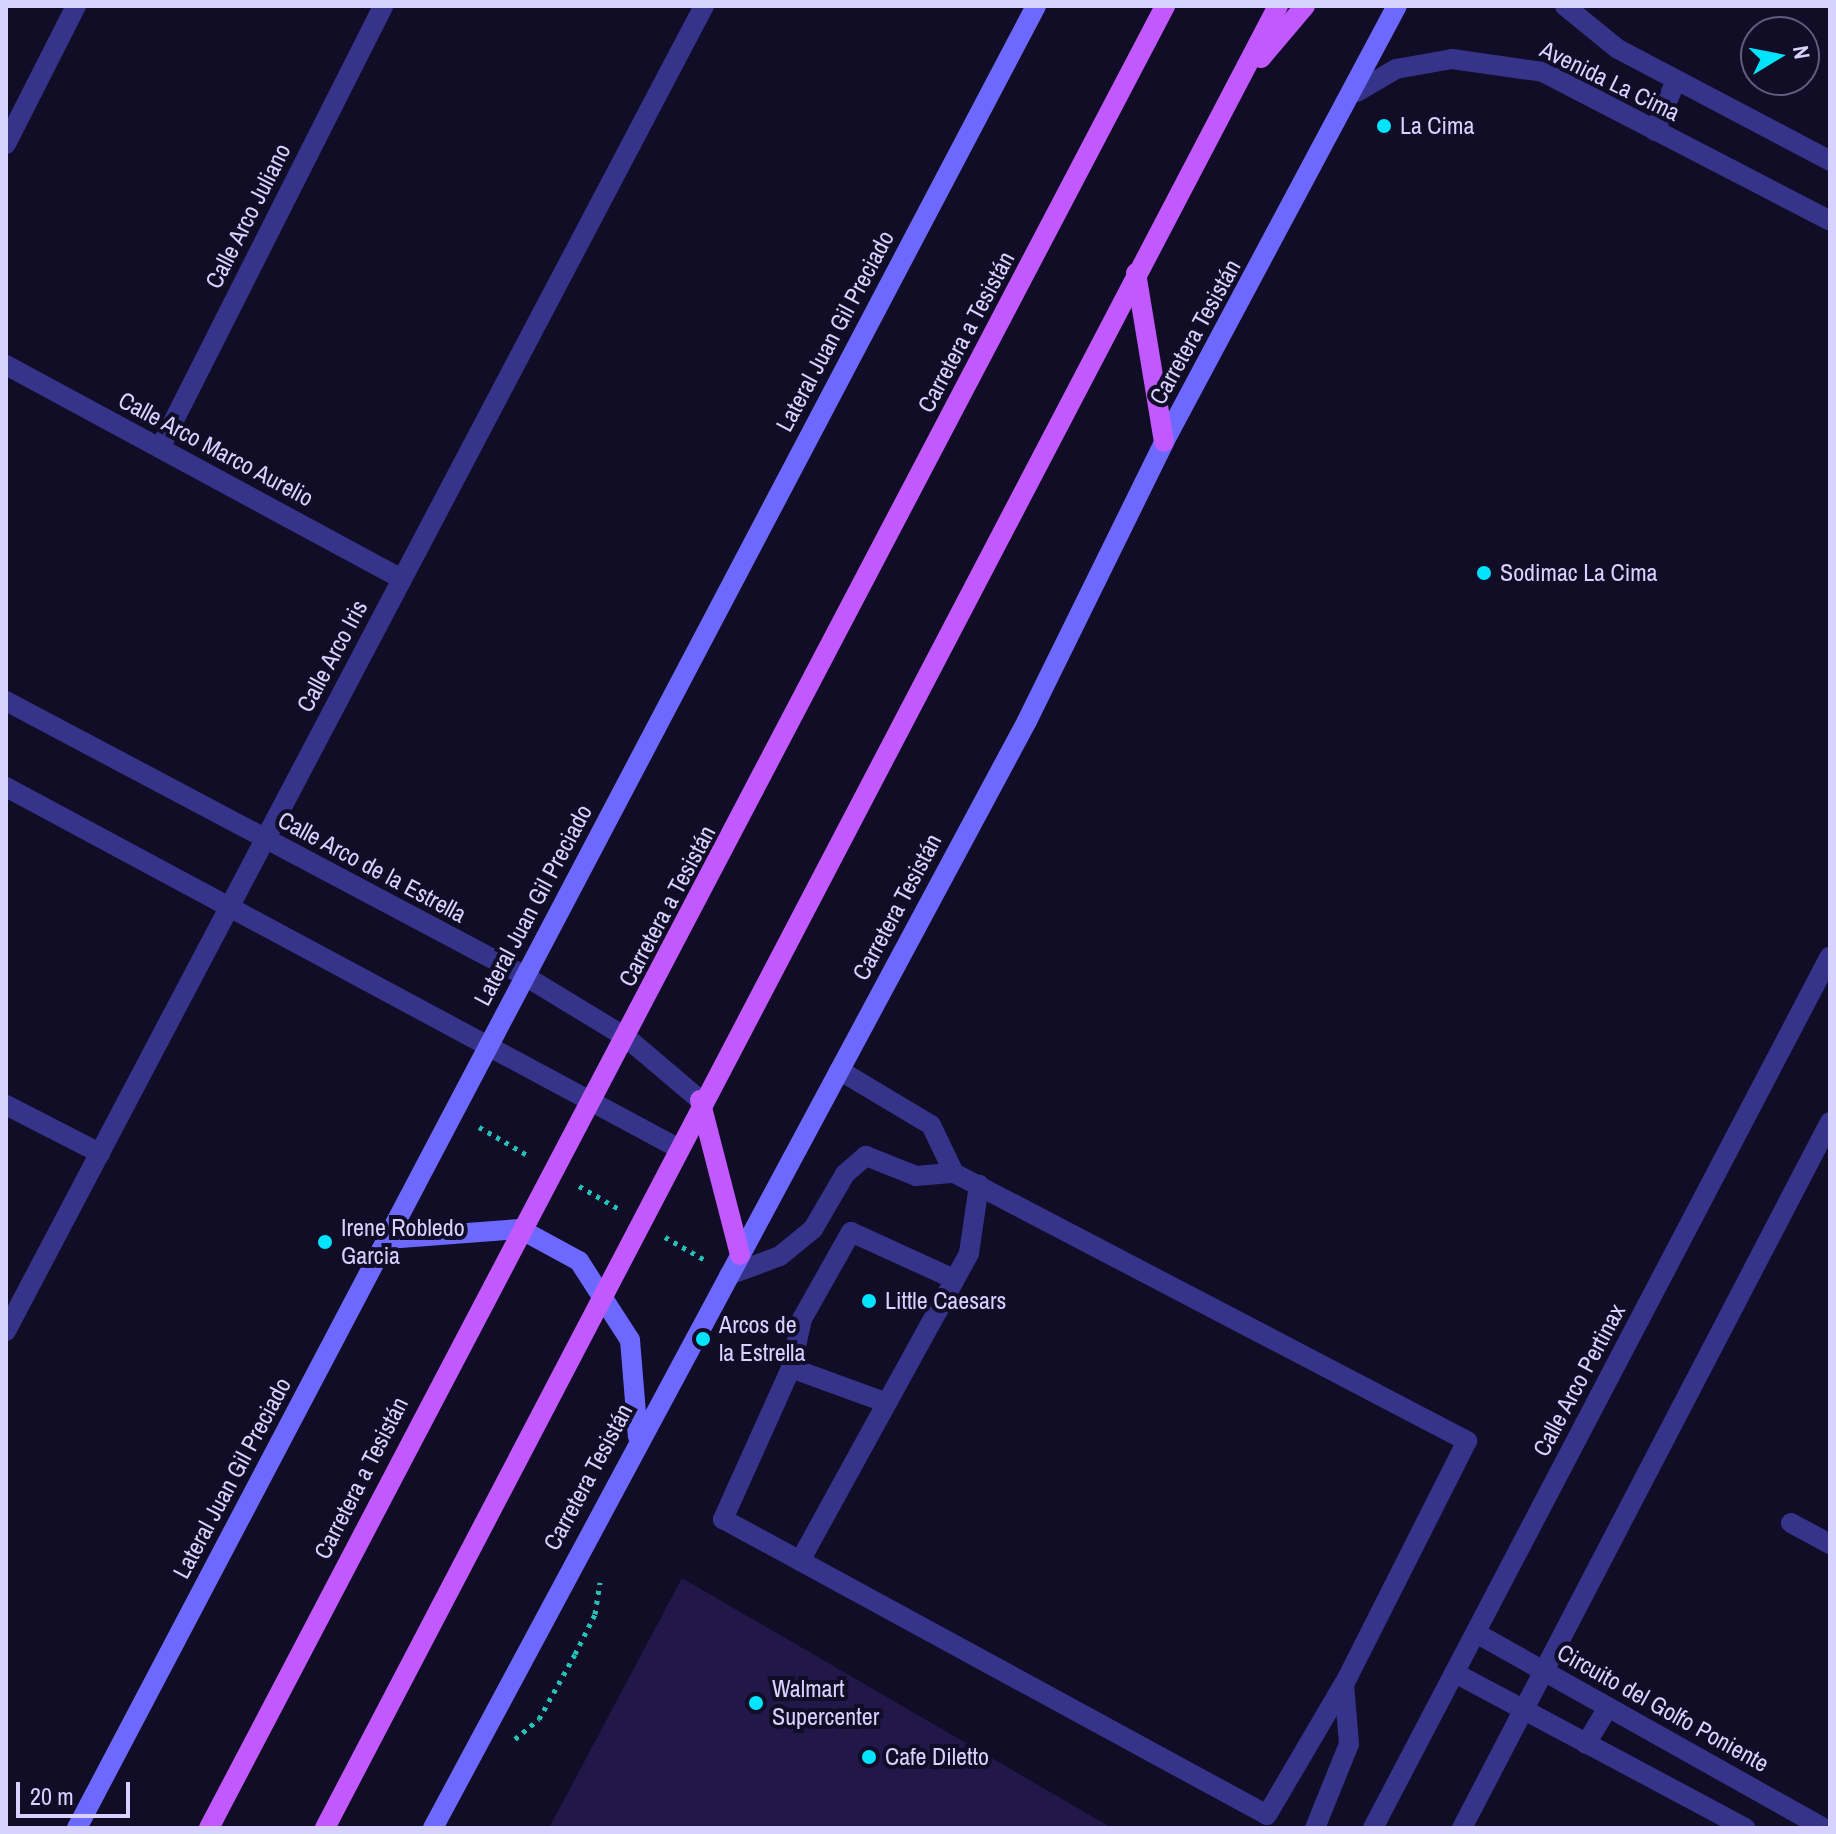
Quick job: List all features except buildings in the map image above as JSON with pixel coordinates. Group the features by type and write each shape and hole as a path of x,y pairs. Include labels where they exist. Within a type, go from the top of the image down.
{"main road":[{"name":"Lateral Juan Gil Preciado","path":"77,1828 1036,6"},
{"name":"Carretera a Tesistán","path":"209,1828 520,1229 555,1172 627,1038 1165,6"},
{"path":"325,1828 700,1100 1278,6"},
{"path":"1237,85 1305,6"},
{"name":"Carretera Tesistán","path":"433,1828 638,1437 740,1255 1027,721 1164,442 1357,92 1397,6"},
{"path":"1136,273 1164,442"},
{"path":"700,1100 740,1255"},
{"path":"387,1239 520,1229 579,1261 630,1340 638,1437"}],"street":[{"path":"6,144 76,6"},
{"name":"Calle Arco Juliano","path":"160,448 383,6"},
{"name":"Calle Arco Iris","path":"6,1331 704,6"},
{"name":"Avenida La Cima","path":"1565,6 1618,49 1830,161"},
{"name":"Avenida La Cima","path":"1357,92 1396,69 1499,61 1543,72 1830,221"},
{"path":"1655,131 1676,80"},
{"name":"Calle Arco Marco Aurelio","path":"6,365 402,579"},
{"name":"Calle Arco de la Estrella","path":"6,701 525,976 627,1038 700,1100"},
{"path":"6,787 490,1044 676,1147"},
{"name":"Calle Arco Pertinax","path":"1373,1828 1830,956"},
{"path":"839,1070 931,1125 954,1173"},
{"path":"6,1105 100,1153"},
{"path":"1462,1828 1830,1122"},
{"path":"729,1275 780,1256 813,1229 845,1174 866,1156 916,1176 954,1173 1467,1441 1344,1684 1267,1815 723,1519 791,1368 802,1319 851,1232 954,1279"},
{"path":"800,1561 969,1253 979,1185"},
{"path":"791,1368 887,1403"},
{"path":"1791,1523 1830,1544"},
{"name":"Circuito del Golfo Poniente","path":"1476,1633 1608,1707 1798,1822 1824,1828"},
{"path":"1455,1673 1745,1828"},
{"path":"1315,1828 1349,1744 1344,1684"},
{"path":"1586,1744 1608,1707"}],"path":[{"path":"454,1112 729,1275"}],"place":[{"name":"La Cima","path":"1384,126"},
{"name":"Sodimac La Cima","path":"1484,573"},
{"name":"Irene Robledo Garcia","path":"325,1242"},
{"name":"Little Caesars","path":"869,1301"},
{"name":"Arcos de la Estrella","path":"703,1339"},
{"name":"Walmart Supercenter","path":"756,1703"},
{"name":"Cafe Diletto","path":"869,1757"}]}
